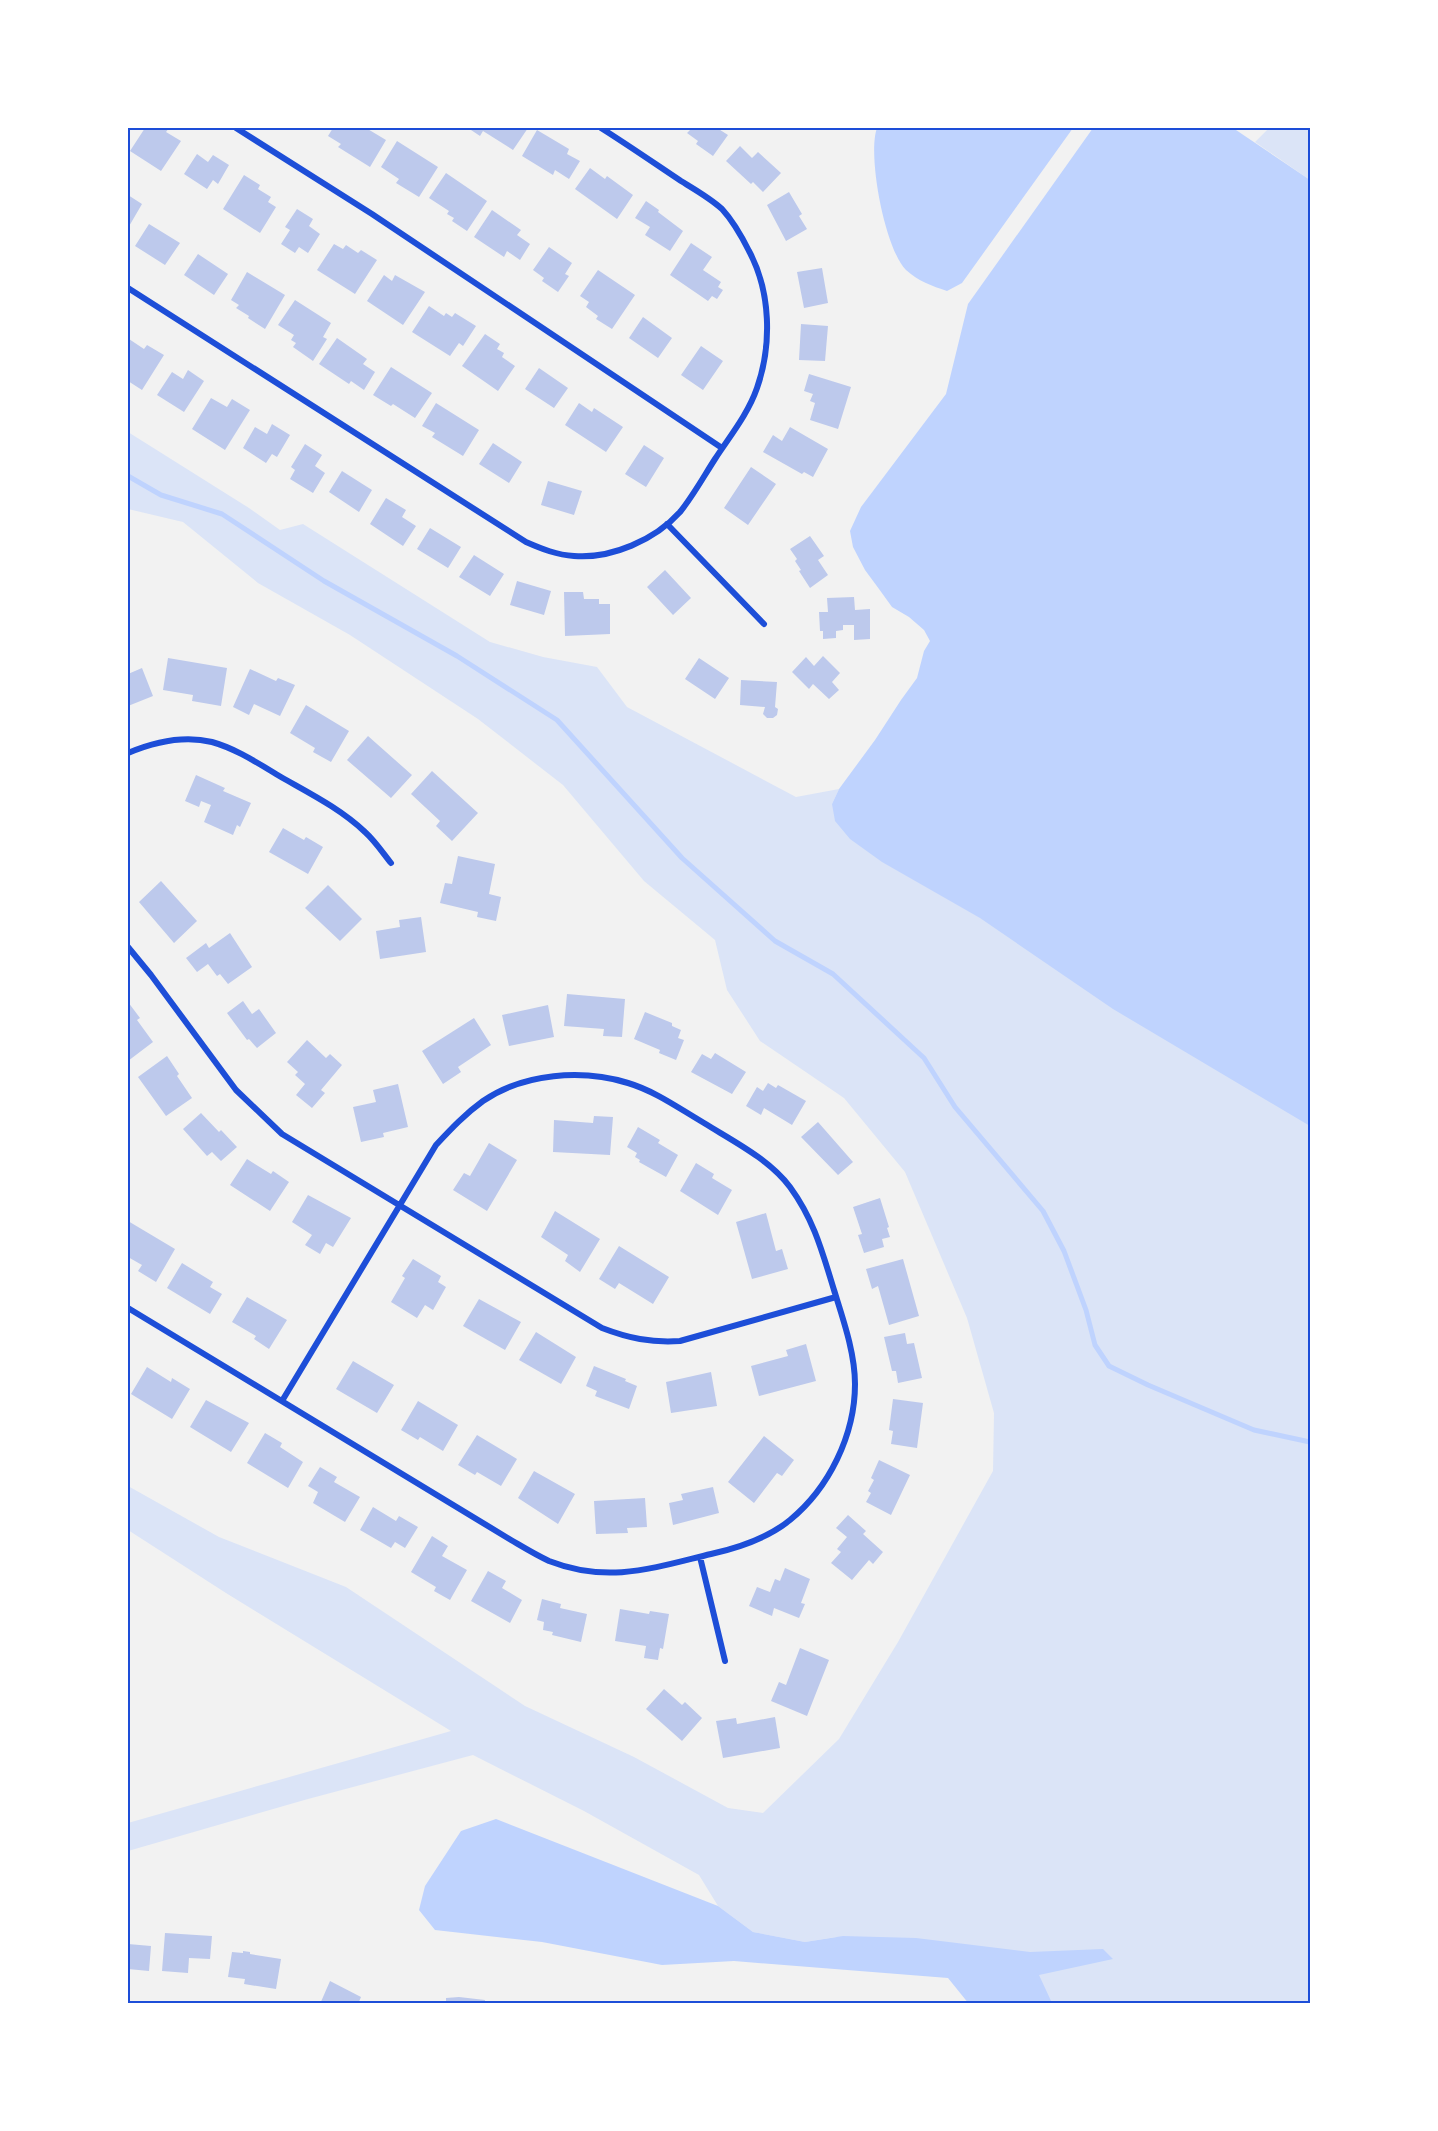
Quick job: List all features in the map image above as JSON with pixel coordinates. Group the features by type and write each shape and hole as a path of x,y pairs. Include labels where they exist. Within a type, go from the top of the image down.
{"street":[{"path":"236,128 372,214 722,448"},
{"path":"128,288 526,542 549,552 574,556 602,555 648,537 667,524 681,510 744,413 756,390 764,363 767,336 761,280 751,253 721,209 601,128"},
{"path":"667,524 764,624"},
{"path":"128,753 153,744 183,739 211,742 236,750 350,820 392,863"},
{"path":"128,946 236,1090 282,1134 602,1328 627,1338 657,1342 680,1341 836,1297"},
{"path":"128,1308 511,1540 547,1560 571,1568 622,1574 726,1551 762,1537 788,1522 810,1501 829,1475 844,1444 855,1384 850,1350 822,1250 808,1214 788,1184 769,1165 661,1098 630,1084 598,1076 567,1075 514,1086 486,1100 458,1121 436,1145 282,1401"},
{"path":"700,1557 725,1661"}],"shaded area":[{"path":"1269,128 1310,128 1310,180 1255,142"},
{"path":"128,432 280,530 303,524 490,642 543,657 597,667 627,707 796,797 839,789 832,804 1310,1074 1310,2003 1035,2003 836,1937 805,1942 753,1932 718,1906 699,1875 584,1811 473,1755 308,1799 128,1851 128,1823 451,1731 128,1530 128,1486 219,1537 346,1587 525,1706 634,1757 728,1808 763,1813 839,1739 898,1642 993,1471 994,1413 967,1318 905,1172 844,1098 760,1041 727,990 715,940 644,881 563,785 478,719 350,635 258,583 183,522 128,509"}],"water":[{"path":"877,128 1073,128 962,283 947,291 920,280 906,270 891,243 876,179 874,159"},
{"path":"1093,128 1233,128 1310,180 1310,1126 1113,1009 980,918 882,862 850,839 835,821 832,804 839,789 917,678 924,651 930,641 924,630 909,617 892,607 865,570 853,547 850,531 861,507 946,394 968,304"},
{"path":"496,1819 718,1906 753,1932 805,1942 843,1936 916,1938 1030,1952 1103,1949 1113,1959 1039,1975 1052,2003 969,2004 948,1978 734,1961 662,1965 542,1942 435,1930 419,1910 425,1886 461,1831"}],"building":[{"path":"145,128 169,128 166,132 181,141 161,171 130,151"},
{"path":"333,128 366,128 386,140 370,167 338,147 341,144 328,136"},
{"path":"468,128 528,128 513,150 483,131 480,136"},
{"path":"687,128 717,128 728,135 713,156 696,144 698,141 687,133 690,130"},
{"path":"537,130 569,149 567,154 580,161 569,179 555,170 553,175 522,156"},
{"path":"397,141 438,167 419,197 396,183 399,179 381,167"},
{"path":"740,146 752,158 758,152 781,173 763,192 726,161"},
{"path":"197,154 208,162 213,155 229,165 218,184 213,180 207,189 184,174"},
{"path":"590,168 605,179 607,176 633,195 617,219 575,189"},
{"path":"446,173 487,201 467,231 452,221 454,218 447,214 449,211 429,198"},
{"path":"244,175 260,185 258,189 271,197 268,202 276,207 260,233 223,209"},
{"path":"789,192 802,214 799,216 807,229 786,241 767,205"},
{"path":"128,195 142,204 128,228"},
{"path":"646,201 683,231 670,251 645,235 650,227 635,218"},
{"path":"297,209 313,219 309,226 320,234 308,253 299,247 295,253 281,244 290,230 285,227"},
{"path":"492,210 521,230 517,235 530,244 520,260 507,251 504,257 474,237"},
{"path":"149,224 180,243 165,265 135,246"},
{"path":"691,243 712,257 703,270 721,282 718,287 723,290 717,299 712,296 708,301 670,275"},
{"path":"334,244 343,249 346,245 358,253 361,250 377,260 355,294 317,270"},
{"path":"549,247 572,263 565,274 569,276 558,292 542,281 544,278 533,270"},
{"path":"198,254 228,274 214,295 184,275"},
{"path":"822,268 828,303 804,308 797,272"},
{"path":"598,270 635,295 612,329 596,319 598,316 586,307 589,302 580,296"},
{"path":"247,272 285,295 265,329 236,308 239,305 231,300"},
{"path":"384,275 392,281 395,275 425,292 403,325 367,301"},
{"path":"295,300 331,323 323,337 327,339 313,361 293,347 296,343 291,340 294,335 278,325"},
{"path":"429,306 444,316 446,313 452,317 455,313 476,326 463,346 459,343 450,356 412,332"},
{"path":"643,317 672,338 658,358 629,338"},
{"path":"801,324 828,326 825,361 799,360"},
{"path":"485,334 500,344 497,349 504,353 502,357 515,366 498,391 462,366"},
{"path":"337,338 367,359 363,364 375,372 364,390 351,381 349,384 319,364"},
{"path":"129,339 144,349 147,345 164,355 142,390 128,381"},
{"path":"701,346 723,361 703,390 681,375"},
{"path":"391,367 432,393 415,418 373,395"},
{"path":"539,368 568,388 554,408 525,389"},
{"path":"188,370 204,381 184,412 157,395 172,372 183,379"},
{"path":"809,374 851,387 838,429 810,420 815,403 810,401 813,394 804,391"},
{"path":"211,398 227,407 232,399 250,410 225,450 192,429"},
{"path":"436,403 479,430 463,456 432,437 435,433 422,426"},
{"path":"579,403 592,412 594,408 623,427 606,452 565,425"},
{"path":"272,424 290,435 277,457 272,454 266,463 243,448 255,427 267,434"},
{"path":"790,427 828,449 813,477 804,472 802,474 763,452 773,435 782,441"},
{"path":"493,443 522,462 509,483 479,464"},
{"path":"305,444 322,455 315,466 325,473 313,493 290,479 295,470 291,467"},
{"path":"644,445 664,458 646,487 625,474"},
{"path":"751,467 776,484 748,525 724,508"},
{"path":"342,471 372,490 359,512 329,492"},
{"path":"548,481 582,491 574,515 541,505"},
{"path":"386,498 406,510 402,517 416,526 403,546 370,524"},
{"path":"430,528 461,547 448,568 417,549"},
{"path":"810,536 824,556 818,560 828,575 810,588 799,571 801,570 795,561 797,559 790,549"},
{"path":"474,555 504,574 490,596 459,577"},
{"path":"665,570 691,598 673,615 647,587"},
{"path":"517,581 551,591 544,615 510,605"},
{"path":"564,592 583,592 584,599 599,599 599,604 610,604 610,634 565,636"},
{"path":"854,597 855,610 870,609 870,639 854,640 854,625 843,625 843,630 836,631 836,638 823,639 819,612 828,612 827,598"},
{"path":"823,656 840,673 832,682 839,690 829,699 813,684 809,689 792,672 806,657 814,666"},
{"path":"168,658 227,668 221,706 192,701 193,695 163,690"},
{"path":"699,658 729,678 715,699 685,679"},
{"path":"142,668 153,696 128,706 128,674"},
{"path":"250,669 276,681 278,678 295,685 280,716 254,704 249,715 233,707"},
{"path":"741,680 777,682 775,707 778,709 777,715 767,718 763,714 765,707 740,705"},
{"path":"306,705 349,731 331,762 313,752 315,748 290,733"},
{"path":"368,736 412,775 391,798 347,760"},
{"path":"432,771 478,813 452,841 436,826 440,821 411,794"},
{"path":"196,775 225,788 223,791 251,803 240,827 237,825 233,835 204,822 211,805 201,801 199,807 185,801"},
{"path":"283,828 304,840 306,837 323,847 308,874 269,852"},
{"path":"458,856 495,864 489,894 501,897 496,921 477,917 478,912 440,903 445,883 452,884"},
{"path":"161,881 197,921 174,943 139,902"},
{"path":"328,885 362,919 340,941 305,908"},
{"path":"421,917 426,952 380,959 376,931 400,927 399,920"},
{"path":"230,933 252,967 228,984 220,974 217,976 208,964 197,972 186,958 206,943 209,948"},
{"path":"567,994 625,999 622,1037 603,1036 604,1029 564,1026"},
{"path":"243,1001 252,1014 259,1009 276,1033 257,1048 249,1039 247,1040 227,1013"},
{"path":"128,1002 140,1018 137,1020 153,1042 128,1061"},
{"path":"548,1005 554,1037 509,1046 502,1015"},
{"path":"645,1012 672,1023 672,1026 681,1030 678,1038 684,1040 676,1060 634,1039"},
{"path":"474,1018 491,1045 458,1067 461,1072 443,1084 422,1051"},
{"path":"307,1040 326,1058 330,1054 342,1065 321,1090 325,1093 312,1108 296,1095 305,1084 295,1075 298,1072 287,1062"},
{"path":"715,1053 746,1072 732,1094 691,1072 702,1054 711,1059"},
{"path":"167,1056 192,1098 166,1116 138,1077"},
{"path":"768,1083 776,1088 778,1085 806,1101 792,1125 764,1108 761,1115 746,1106 757,1087 763,1091"},
{"path":"398,1084 408,1127 383,1133 384,1137 361,1142 353,1107 376,1102 373,1090"},
{"path":"201,1113 237,1147 221,1161 212,1152 207,1156 183,1129"},
{"path":"594,1116 613,1117 610,1155 553,1152 554,1120 593,1123"},
{"path":"818,1122 853,1162 838,1175 801,1137"},
{"path":"638,1127 660,1140 658,1143 678,1155 666,1177 639,1162 640,1160 635,1157 637,1153 627,1147"},
{"path":"489,1143 517,1160 487,1211 453,1190 464,1173 470,1176"},
{"path":"247,1159 271,1174 273,1171 289,1182 270,1211 230,1185"},
{"path":"696,1163 714,1174 712,1178 732,1190 718,1215 680,1191"},
{"path":"308,1195 351,1218 333,1247 326,1243 320,1254 305,1245 312,1235 292,1222"},
{"path":"880,1198 890,1237 882,1239 884,1247 864,1253 858,1235 862,1234 853,1207"},
{"path":"555,1211 600,1239 580,1272 565,1261 568,1255 541,1237"},
{"path":"766,1213 776,1251 782,1249 788,1269 752,1279 736,1222"},
{"path":"128,1221 175,1249 156,1282 138,1271 142,1265 128,1257"},
{"path":"619,1246 669,1277 653,1304 619,1283 615,1289 599,1279"},
{"path":"413,1259 441,1276 438,1282 446,1287 433,1310 425,1305 417,1318 391,1302 405,1278 402,1276"},
{"path":"903,1259 919,1316 889,1325 878,1286 872,1289 866,1269"},
{"path":"182,1263 213,1282 210,1287 222,1294 210,1314 167,1288"},
{"path":"247,1297 287,1320 269,1349 254,1339 256,1336 232,1322"},
{"path":"479,1299 521,1322 505,1350 463,1326"},
{"path":"536,1332 576,1357 561,1384 519,1360"},
{"path":"905,1333 907,1344 914,1343 922,1378 898,1383 896,1371 892,1371 884,1337"},
{"path":"806,1344 816,1381 759,1396 751,1366 788,1356 786,1350"},
{"path":"353,1361 394,1385 377,1413 336,1389"},
{"path":"594,1366 637,1386 629,1409 595,1396 597,1391 586,1386"},
{"path":"147,1367 171,1382 172,1378 190,1389 172,1419 131,1394"},
{"path":"711,1372 717,1406 671,1413 666,1382"},
{"path":"893,1399 923,1403 917,1448 891,1444 893,1431 889,1430"},
{"path":"206,1400 249,1423 231,1452 190,1427"},
{"path":"418,1401 458,1425 443,1451 420,1437 418,1440 401,1430"},
{"path":"265,1433 282,1443 280,1447 303,1462 288,1488 247,1463"},
{"path":"477,1435 517,1459 501,1486 477,1472 475,1475 458,1465"},
{"path":"764,1436 794,1460 782,1476 777,1473 754,1503 728,1482"},
{"path":"879,1460 910,1475 891,1515 866,1502 871,1493 868,1491 874,1480 871,1478"},
{"path":"320,1467 337,1477 334,1482 360,1497 345,1522 313,1503 318,1492 308,1486"},
{"path":"534,1471 575,1494 558,1524 518,1498"},
{"path":"713,1487 719,1513 673,1525 669,1503 683,1500 681,1494"},
{"path":"645,1498 647,1527 627,1528 628,1533 596,1534 594,1501"},
{"path":"373,1507 396,1521 399,1516 418,1527 405,1548 395,1542 391,1548 360,1530"},
{"path":"848,1515 866,1531 863,1534 883,1552 873,1564 869,1560 852,1580 831,1563 841,1552 837,1549 847,1537 836,1528"},
{"path":"432,1536 448,1546 442,1556 467,1570 450,1600 434,1591 436,1587 411,1572"},
{"path":"785,1568 810,1579 801,1603 805,1604 799,1618 774,1608 772,1616 749,1606 757,1587 770,1592 775,1579 780,1581"},
{"path":"488,1571 506,1581 502,1588 522,1600 510,1623 471,1601"},
{"path":"542,1599 561,1604 560,1608 587,1614 581,1642 552,1635 553,1632 543,1630 544,1622 537,1620"},
{"path":"620,1609 649,1614 650,1611 669,1614 663,1649 660,1648 658,1660 644,1658 646,1646 615,1641"},
{"path":"800,1648 829,1660 807,1716 771,1701 779,1682 786,1685"},
{"path":"664,1689 682,1705 685,1702 702,1718 682,1741 646,1709"},
{"path":"775,1717 780,1748 723,1758 716,1721 736,1718 737,1724"},
{"path":"165,1933 212,1936 210,1959 189,1958 188,1973 162,1971"},
{"path":"128,1944 151,1946 149,1971 128,1969"},
{"path":"243,1951 281,1959 276,1989 244,1984 245,1979 228,1977 232,1952 243,1953"},
{"path":"330,1981 361,1997 358,2004 320,2004"},
{"path":"446,1998 485,2000 485,2004 446,2004"}],"waterway":[{"path":"128,476 161,495 222,514 324,581 457,656 557,720 682,858 775,941 833,974 924,1058 955,1107 1043,1211 1064,1251 1086,1310 1095,1345 1109,1366 1254,1430 1310,1442"}]}
